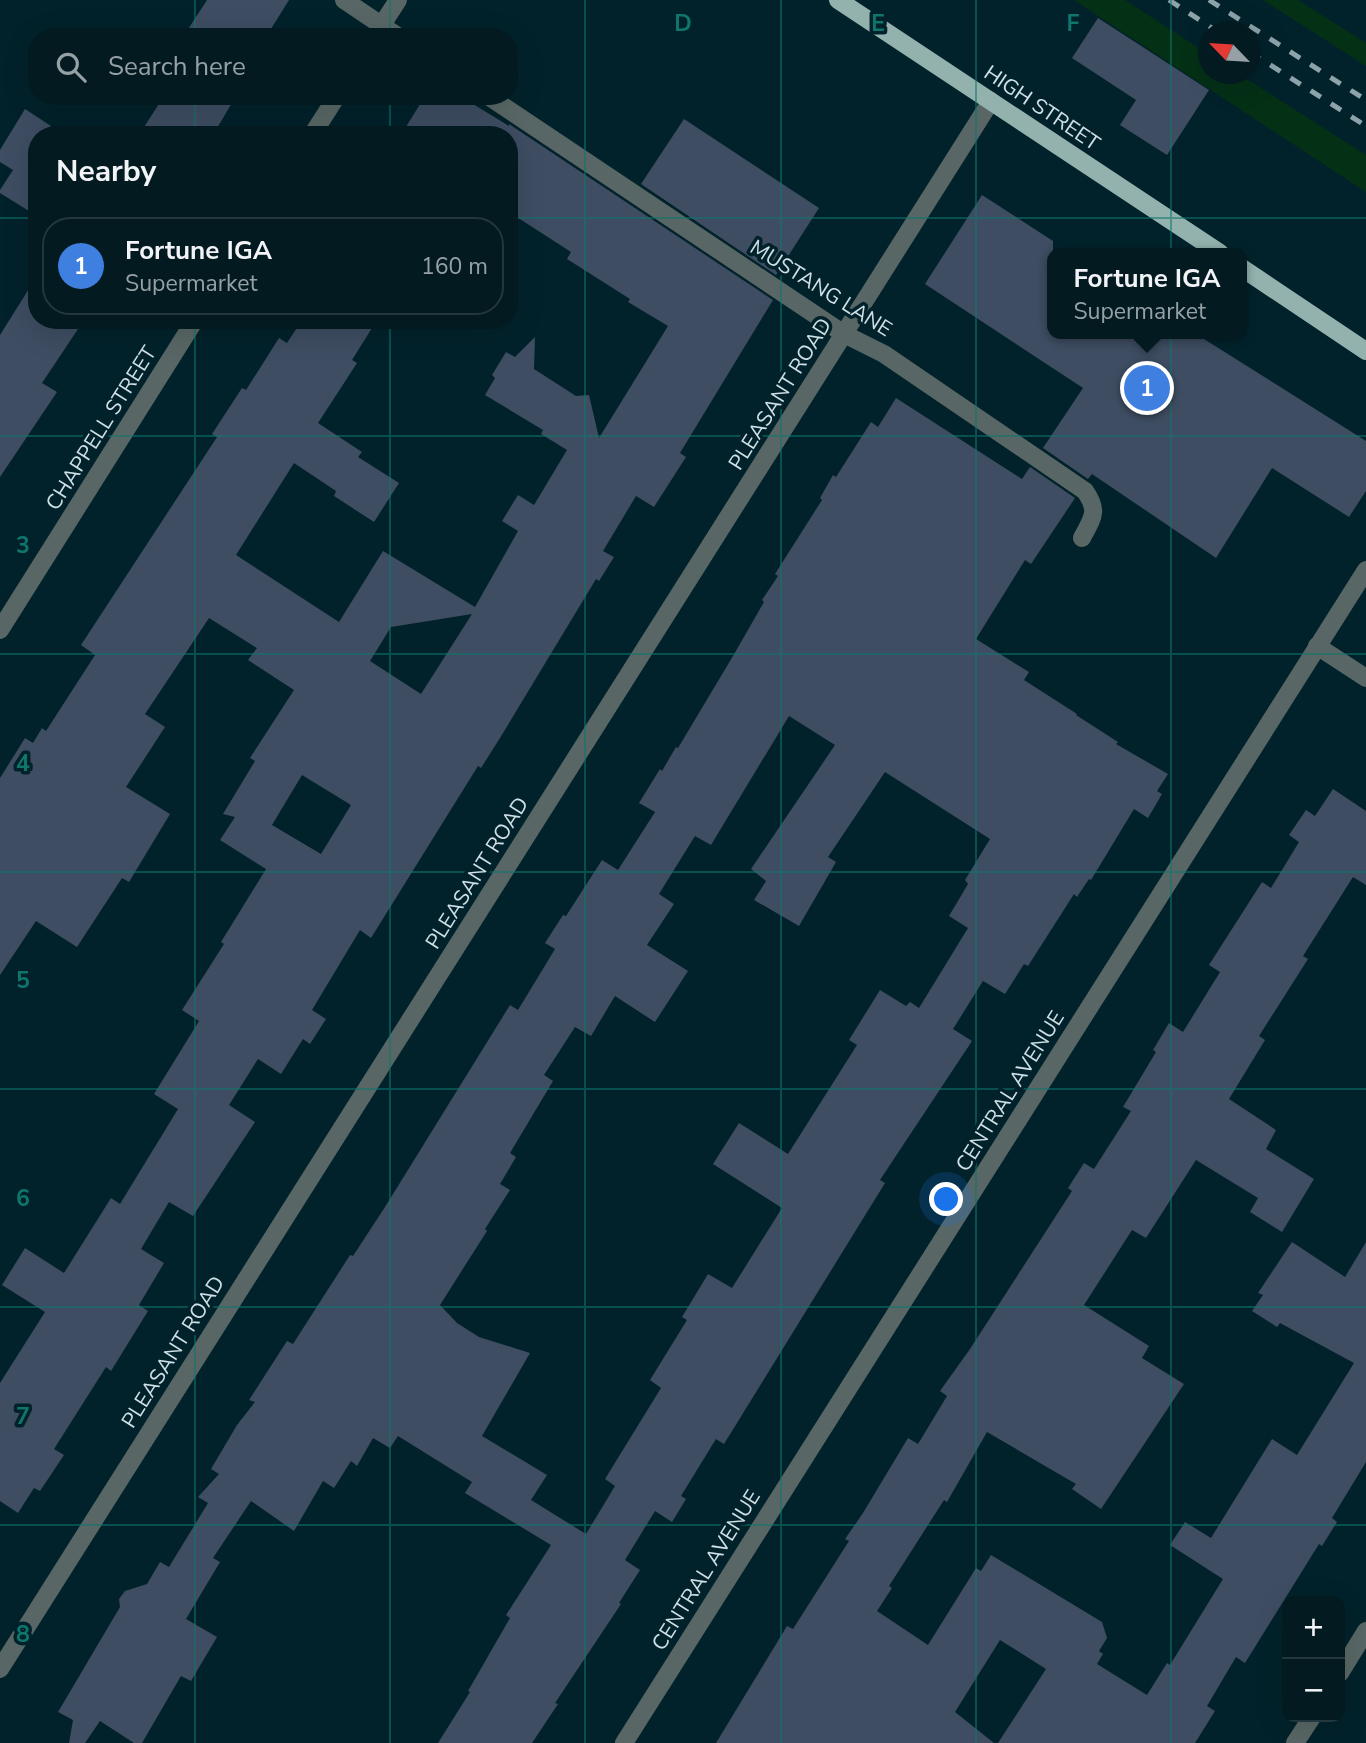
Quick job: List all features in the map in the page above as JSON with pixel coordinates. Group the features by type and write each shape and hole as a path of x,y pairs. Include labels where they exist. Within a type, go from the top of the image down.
{"main road":[{"name":"HIGH STREET","path":"838,0 1212,248"},
{"path":"1247,272 1366,351"}],"street":[{"path":"344,0 375,28"},
{"path":"380,28 398,0"},
{"name":"PLEASANT ROAD","path":"0,1669 991,101"},
{"path":"318,126 331,105"},
{"name":"MUSTANG LANE","path":"501,105 844,334 884,354 1085,491 1094,508 1082,538"},
{"name":"CHAPPELL STREET","path":"0,630 189,329"},
{"name":"CENTRAL AVENUE","path":"624,1743 1366,570"},
{"path":"1317,646 1366,678"},
{"path":"1345,1665 1366,1631"},
{"path":"1295,1743 1309,1722"}],"green space":[{"path":"1074,0 1125,0 1198,47 1198,82"},
{"path":"1263,0 1298,0 1366,43 1366,66"},
{"path":"1202,84 1255,84 1366,155 1366,192"}],"building":[{"path":"207,0 289,0 272,28 189,28"},
{"path":"1098,18 1209,90 1167,155 1120,125 1136,100 1072,58"},
{"path":"158,105 231,105 218,126 145,126"},
{"path":"419,105 475,105 509,126 407,126"},
{"path":"25,109 51,126 28,126 28,210 0,193 13,170 0,162 0,150"},
{"path":"684,119 819,208 776,275 641,184"},
{"path":"518,130 773,300 680,453 686,457 654,507 636,496 603,551 614,557 599,581 596,579 481,768 478,766 371,938 360,930 312,1010 326,1019 310,1044 303,1039 281,1074 258,1059 229,1105 255,1122 193,1216 169,1202 141,1249 164,1263 139,1305 148,1311 111,1371 106,1367 54,1449 64,1455 40,1491 34,1488 18,1513 0,1501 0,1383 45,1312 2,1285 25,1248 64,1273 111,1198 120,1204 178,1109 154,1094 199,1021 182,1010 224,944 221,942 266,869 220,840 235,817 223,814 255,761 250,758 294,690 248,660 257,648 209,618 145,714 165,727 126,787 170,814 129,882 122,878 77,947 36,921 0,975 0,778 25,738 33,743 42,728 46,731 95,655 81,645 217,437 212,434 242,388 246,390 279,338 287,343 296,329 371,329 352,360 357,363 318,423 362,452 358,457 399,483 374,522 334,496 336,491 294,463 236,555 339,622 383,551 475,607 518,531 502,521 518,495 534,505 567,450 541,434 543,430 485,395 495,378 492,375 506,352 515,357 535,337 534,369 576,396 589,395 599,438 668,326 628,302 630,299 567,259 571,252 518,218","holes":["472,614 421,694 370,661 391,627","302,775 351,805 321,854 272,825"]},
{"path":"982,195 1053,241 1053,248 1047,248 1047,339 1204,339 1366,441 1366,491 1349,517 1272,468 1216,558 1092,474 1088,479 1043,448 1083,388 925,284"},
{"path":"28,290 28,329 78,329 42,383 57,392 0,477 0,335"},
{"path":"896,398 1022,479 1030,467 1075,498 1031,564 1025,560 976,639 1029,672 1024,680 1118,742 1116,744 1168,774 1157,791 1162,794 1148,818 1134,809 1091,880 1089,879 1077,897 1074,894 1028,966 1024,964 1005,994 983,981 953,1029 972,1041 880,1180 885,1183 724,1444 716,1439 681,1496 686,1499 672,1522 655,1511 625,1560 640,1570 532,1743 438,1743 470,1692 468,1691 510,1618 506,1615 551,1545 465,1493 472,1482 398,1436 390,1448 373,1438 357,1466 351,1461 334,1488 323,1481 294,1531 251,1501 213,1558 220,1562 186,1619 217,1637 191,1681 181,1676 142,1743 134,1743 100,1721 85,1743 69,1743 73,1720 58,1712 120,1607 119,1599 125,1591 147,1584 160,1562 169,1567 208,1503 198,1497 219,1474 211,1469 237,1425 255,1402 249,1400 287,1341 293,1344 350,1255 353,1256 510,1005 518,1010 555,949 545,943 563,915 566,916 602,860 618,870 655,812 639,803 660,769 662,771 676,747 678,748 733,656 764,602 762,600 778,576 775,574 822,500 820,498 833,475 836,477 871,422 878,427","holes":["789,716 835,745 751,869 766,881 754,900 799,926 836,862 828,857 885,772 990,839 965,880 968,884 949,916 968,928 919,1008 910,1002 906,1006 880,990 849,1040 857,1045 788,1154 739,1123 713,1164 782,1208 732,1288 708,1274 682,1317 687,1320 650,1380 661,1388 605,1479 615,1486 586,1534 531,1500 547,1475 482,1436 530,1353 479,1337 457,1323 440,1305 510,1190 500,1184 516,1157 510,1153 553,1081 544,1075 575,1027 591,1036 615,996 655,1022 688,971 647,945 674,904 659,894 695,836 711,845"]},
{"path":"1333,789 1366,811 1366,885 1353,877 1303,956 1308,959 1259,1036 1265,1040 1229,1099 1276,1130 1266,1149 1314,1179 1282,1232 1250,1212 1258,1198 1196,1160 1146,1238 1132,1230 1084,1305 1149,1346 1142,1358 1184,1384 1101,1509 1072,1489 1076,1484 987,1432 947,1502 944,1500 889,1586 892,1588 877,1611 928,1645 976,1568 981,1571 991,1555 1102,1622 1107,1638 1099,1651 1103,1654 1097,1664 1147,1695 1167,1663 1170,1665 1223,1579 1170,1545 1185,1522 1211,1538 1272,1439 1297,1455 1354,1363 1280,1323 1277,1327 1252,1311 1263,1295 1258,1293 1292,1242 1345,1277 1366,1242 1366,1462 1332,1518 1337,1522 1322,1546 1319,1544 1287,1596 1282,1596 1282,1604 1245,1663 1236,1657 1207,1706 1215,1711 1195,1743 998,1743 1046,1669 1000,1640 955,1712 994,1743 716,1743 787,1626 793,1629 849,1541 845,1539 908,1438 918,1444 947,1396 940,1391 1072,1191 1068,1188 1084,1163 1094,1169 1131,1111 1123,1107 1156,1052 1153,1050 1169,1023 1183,1032 1220,972 1209,965 1262,882 1271,888 1299,842 1289,835 1306,810 1315,816"}],"railway":[{"path":"1169,0 1201,21"},
{"path":"1209,0 1366,100"},
{"path":"1261,59 1366,126"}],"place":[{"name":"Fortune IGA","path":"1147,388"}]}
